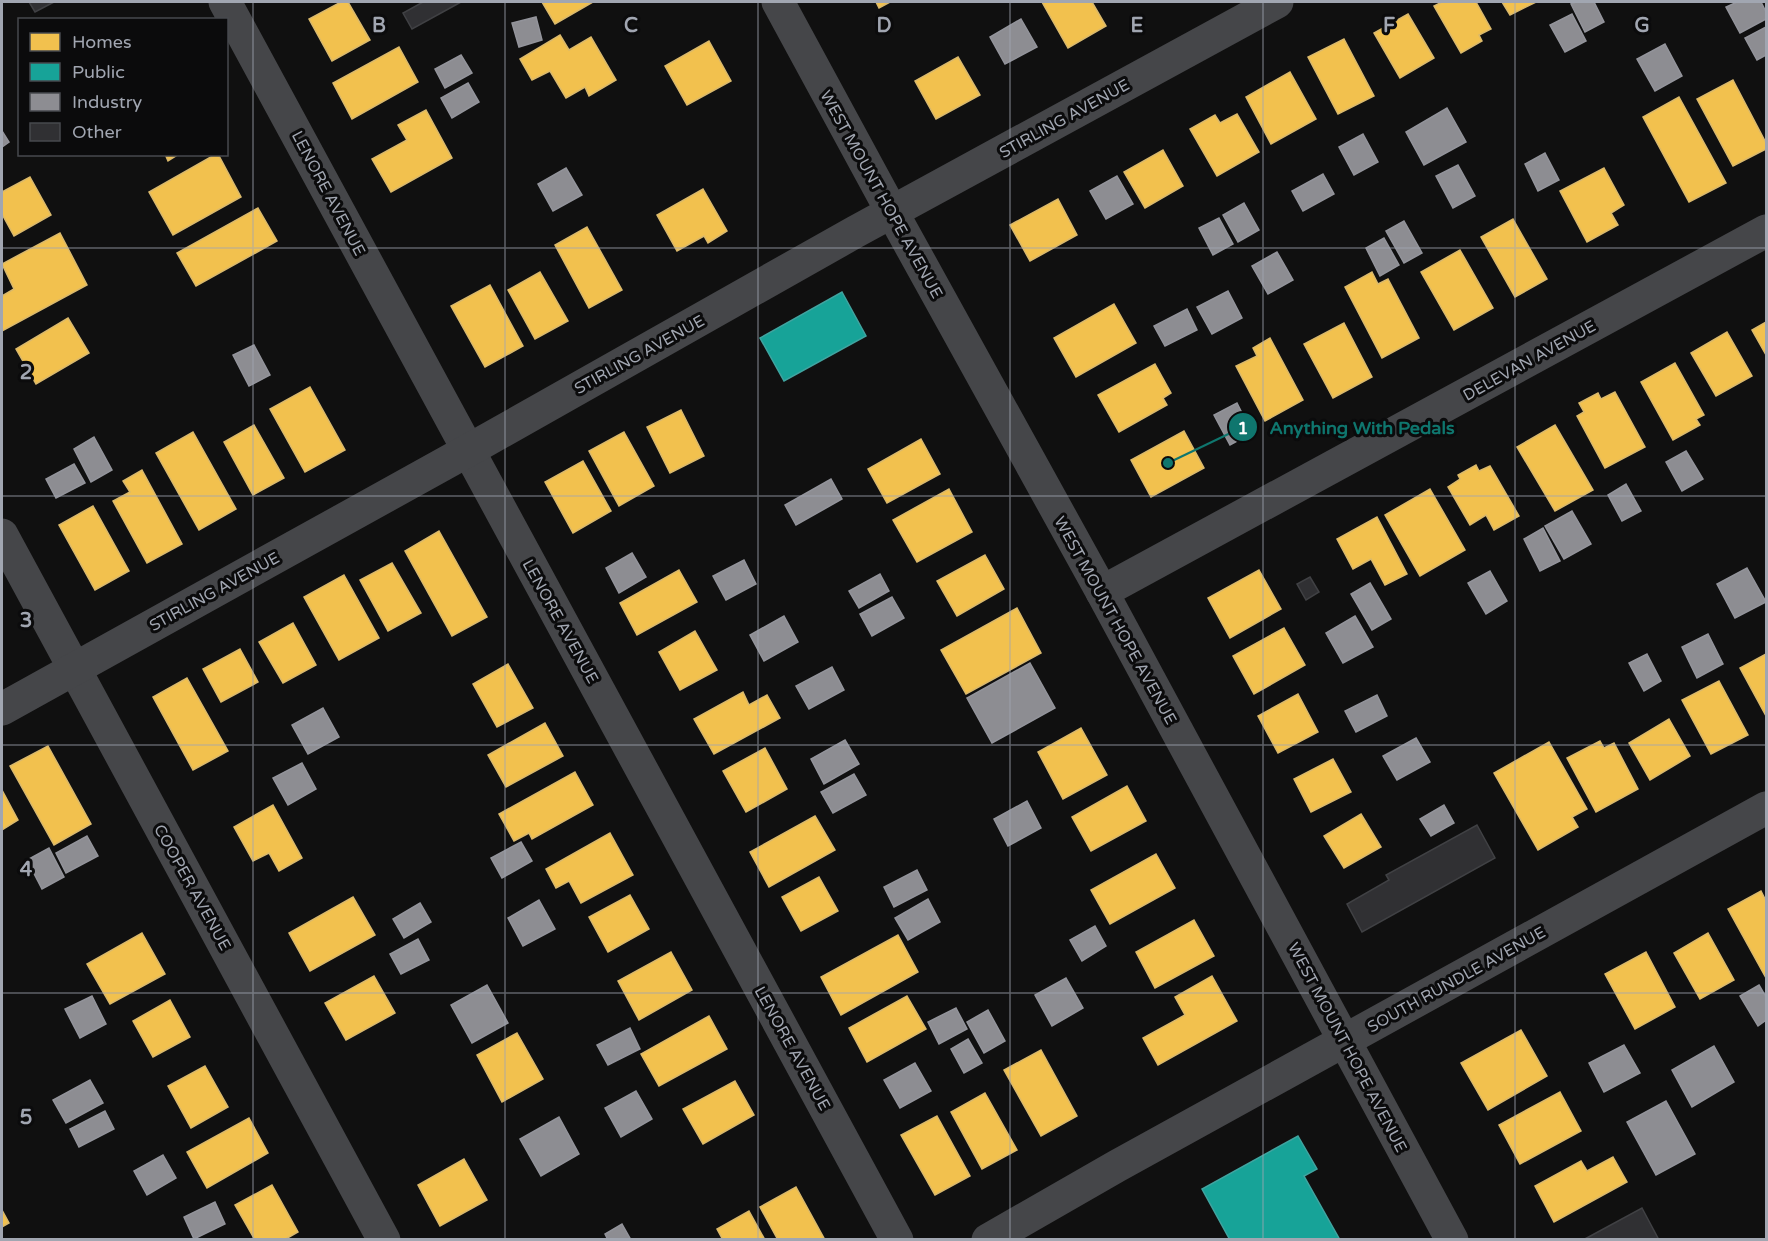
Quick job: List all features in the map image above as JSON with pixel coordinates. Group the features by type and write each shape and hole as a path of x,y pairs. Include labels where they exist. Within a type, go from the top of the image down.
{"street":[{"name":"LENORE AVENUE","path":"225,2 897,1239"},
{"name":"WEST MOUNT HOPE AVENUE","path":"778,2 1102,592 1452,1239"},
{"name":"STIRLING AVENUE","path":"2,709 892,212 1277,2"},
{"name":"DELEVAN AVENUE","path":"1102,592 1767,231"},
{"name":"COOPER AVENUE","path":"2,535 384,1239"},
{"name":"SOUTH RUNDLE AVENUE","path":"988,1239 1767,808"}],"building: Homes":[{"path":"341,2 348,2 370,40 332,61 309,19"},
{"path":"542,2 593,2 555,24"},
{"path":"876,2 890,2 879,8"},
{"path":"1042,2 1092,2 1106,26 1068,48"},
{"path":"1442,2 1476,2 1491,29 1479,35 1482,41 1461,53 1434,6"},
{"path":"1502,2 1536,2 1510,15"},
{"path":"1408,14 1434,58 1400,78 1374,33"},
{"path":"560,35 569,50 591,37 616,80 589,96 585,87 566,98 550,71 532,80 520,59"},
{"path":"1344,39 1374,96 1338,114 1308,57"},
{"path":"709,41 731,81 687,105 665,66"},
{"path":"399,47 418,82 352,119 333,83"},
{"path":"958,57 980,95 936,119 915,81"},
{"path":"1290,72 1316,119 1271,144 1246,97"},
{"path":"1733,80 1766,143 1766,149 1733,166 1697,99"},
{"path":"1679,97 1726,183 1689,202 1643,117"},
{"path":"426,110 452,158 391,192 372,159 407,140 398,125"},
{"path":"1237,114 1259,152 1217,176 1190,129 1215,115 1220,123"},
{"path":"1163,150 1183,186 1145,208 1124,172"},
{"path":"166,156 176,156 168,161"},
{"path":"212,156 219,156 241,197 173,235 149,192"},
{"path":"1604,168 1624,205 1611,213 1618,225 1587,242 1560,191"},
{"path":"30,177 51,215 14,236 2,214 2,192"},
{"path":"703,189 727,231 708,243 704,236 677,251 657,215"},
{"path":"1058,199 1077,235 1030,261 1010,225"},
{"path":"258,208 277,241 196,286 177,253"},
{"path":"1513,219 1547,279 1515,297 1481,237"},
{"path":"587,227 622,290 589,308 555,245"},
{"path":"60,233 87,285 2,331 2,296 14,289 2,264"},
{"path":"1460,250 1493,308 1454,330 1421,272"},
{"path":"540,272 568,321 535,339 508,290"},
{"path":"1372,272 1378,284 1388,279 1419,338 1382,358 1345,287"},
{"path":"490,285 523,346 485,367 451,306"},
{"path":"1114,304 1136,343 1076,377 1054,338"},
{"path":"68,318 89,353 36,384 16,349"},
{"path":"1766,322 1766,355 1752,330"},
{"path":"1344,323 1372,377 1333,398 1304,344"},
{"path":"1727,332 1752,376 1716,396 1691,353"},
{"path":"1270,338 1303,400 1265,421 1236,366 1257,356 1253,348"},
{"path":"1675,363 1704,415 1696,419 1700,425 1673,440 1641,382"},
{"path":"1155,364 1171,393 1163,398 1167,405 1119,432 1098,395"},
{"path":"310,387 345,450 305,472 270,409"},
{"path":"1615,392 1645,447 1605,468 1577,416 1584,412 1579,403 1598,393 1601,399"},
{"path":"681,410 704,456 670,473 647,427"},
{"path":"254,425 284,478 253,495 224,442"},
{"path":"1555,425 1593,490 1555,511 1517,447"},
{"path":"1184,431 1204,468 1151,497 1131,460"},
{"path":"193,432 236,509 199,530 156,453"},
{"path":"624,432 654,486 619,506 589,451"},
{"path":"921,439 940,474 887,503 868,469"},
{"path":"583,461 611,511 573,533 545,482"},
{"path":"1476,465 1479,471 1490,466 1519,516 1494,530 1486,515 1470,525 1448,487 1460,479 1458,475"},
{"path":"142,470 182,544 147,563 113,501 130,492 123,481"},
{"path":"949,489 972,532 917,562 893,520"},
{"path":"1430,489 1465,550 1420,576 1385,515"},
{"path":"93,506 129,571 95,590 59,525"},
{"path":"1377,517 1407,574 1385,585 1371,559 1353,569 1337,539"},
{"path":"439,531 487,617 452,636 405,551"},
{"path":"985,555 1004,589 957,616 937,581"},
{"path":"392,563 421,613 388,631 360,580"},
{"path":"679,570 697,602 637,635 620,603"},
{"path":"1259,570 1281,609 1230,638 1208,598"},
{"path":"344,575 379,638 339,660 304,597"},
{"path":"1017,608 1041,653 966,694 941,650"},
{"path":"293,623 316,665 283,683 259,642"},
{"path":"1284,628 1305,665 1254,694 1233,656"},
{"path":"695,631 717,670 680,690 659,652"},
{"path":"240,649 258,682 221,702 203,669"},
{"path":"1766,654 1766,716 1740,668"},
{"path":"508,664 533,708 497,727 473,684"},
{"path":"187,678 228,751 193,770 153,697"},
{"path":"1719,681 1748,735 1711,754 1682,700"},
{"path":"743,692 749,705 767,695 780,718 714,754 694,719"},
{"path":"1298,694 1318,732 1278,753 1258,716"},
{"path":"1669,719 1690,756 1650,780 1629,743"},
{"path":"545,723 563,756 506,787 488,755"},
{"path":"1081,728 1107,775 1063,799 1038,752"},
{"path":"1600,741 1604,748 1614,743 1638,789 1596,812 1567,758"},
{"path":"1549,742 1587,809 1572,817 1578,827 1538,850 1494,773"},
{"path":"48,746 91,824 54,845 10,766"},
{"path":"765,748 787,789 746,812 723,771"},
{"path":"1333,759 1351,792 1311,812 1294,779"},
{"path":"575,772 593,805 532,839 529,833 514,841 499,814"},
{"path":"1127,786 1146,821 1091,851 1072,817"},
{"path":"2,790 18,820 2,830"},
{"path":"273,805 302,858 279,871 269,853 253,861 234,827"},
{"path":"1361,814 1381,847 1344,868 1324,836"},
{"path":"815,816 835,850 769,887 750,852"},
{"path":"610,833 633,875 581,903 569,881 556,888 546,869"},
{"path":"1156,854 1175,888 1110,924 1091,890"},
{"path":"819,877 838,911 801,931 782,897"},
{"path":"1761,891 1766,901 1766,978 1728,909"},
{"path":"630,895 649,929 608,952 589,917"},
{"path":"353,897 375,935 310,971 289,933"},
{"path":"1194,920 1214,956 1155,988 1136,952"},
{"path":"142,933 165,974 110,1004 87,964"},
{"path":"1708,933 1734,980 1700,999 1674,953"},
{"path":"898,935 918,972 841,1015 821,977"},
{"path":"671,952 692,990 639,1020 618,981"},
{"path":"1646,952 1675,1007 1635,1029 1605,974"},
{"path":"374,976 395,1013 346,1040 325,1003"},
{"path":"1212,976 1237,1021 1158,1065 1143,1038 1185,1015 1175,997"},
{"path":"907,996 926,1029 867,1062 849,1028"},
{"path":"170,1000 190,1037 153,1057 133,1021"},
{"path":"709,1016 727,1049 659,1086 641,1054"},
{"path":"1521,1030 1547,1076 1488,1110 1461,1063"},
{"path":"517,1033 543,1079 502,1102 477,1055"},
{"path":"1041,1050 1077,1116 1041,1136 1004,1070"},
{"path":"205,1066 228,1107 191,1128 168,1086"},
{"path":"735,1081 754,1115 703,1144 683,1109"},
{"path":"1560,1092 1581,1131 1520,1164 1499,1125"},
{"path":"985,1093 1017,1150 982,1169 951,1112"},
{"path":"937,1116 970,1176 935,1195 901,1135"},
{"path":"249,1118 268,1153 207,1188 187,1152"},
{"path":"1613,1157 1627,1182 1554,1222 1535,1186 1581,1161 1587,1171"},
{"path":"464,1159 487,1200 440,1226 418,1185"},
{"path":"272,1185 298,1232 284,1240 255,1240 235,1205"},
{"path":"796,1187 825,1240 778,1240 760,1207"},
{"path":"2,1210 9,1223 2,1227"},
{"path":"749,1211 765,1240 723,1240 717,1229"}],"building: Public":[{"path":"842,292 866,336 784,381 760,338"},
{"path":"1298,1136 1317,1169 1304,1176 1340,1240 1230,1240 1202,1189"}],"building: Industry":[{"path":"1594,2 1604,22 1585,32 1571,4"},
{"path":"1737,2 1761,2 1766,12 1766,19 1740,33 1726,7"},
{"path":"1572,14 1586,41 1565,52 1550,25"},
{"path":"536,17 542,40 519,47 512,23"},
{"path":"1021,19 1037,47 1005,64 990,37"},
{"path":"1766,27 1766,55 1757,60 1745,38"},
{"path":"1665,44 1682,76 1655,91 1637,59"},
{"path":"461,55 472,73 445,88 435,69"},
{"path":"468,83 479,102 452,118 441,98"},
{"path":"1447,108 1466,142 1424,165 1406,132"},
{"path":"2,131 9,142 2,147"},
{"path":"1363,134 1378,162 1354,175 1339,147"},
{"path":"1545,153 1559,180 1538,191 1525,164"},
{"path":"1458,165 1475,196 1453,208 1436,176"},
{"path":"566,168 582,195 553,211 538,184"},
{"path":"1323,174 1334,194 1303,211 1292,191"},
{"path":"1117,176 1133,204 1106,219 1090,191"},
{"path":"1244,203 1259,230 1238,242 1223,215"},
{"path":"1219,218 1233,244 1213,255 1199,228"},
{"path":"1404,221 1422,253 1404,263 1386,231"},
{"path":"1384,238 1399,265 1380,276 1366,248"},
{"path":"1277,252 1293,280 1268,294 1252,266"},
{"path":"1228,291 1242,318 1212,334 1197,307"},
{"path":"1187,309 1197,330 1165,346 1154,326"},
{"path":"254,345 270,375 249,386 233,355"},
{"path":"1237,403 1252,433 1230,445 1214,415"},
{"path":"94,437 112,470 91,482 74,449"},
{"path":"1686,451 1703,479 1682,491 1666,462"},
{"path":"74,464 85,483 56,498 46,479"},
{"path":"831,479 842,499 796,525 785,505"},
{"path":"1626,484 1641,511 1622,521 1608,495"},
{"path":"1572,511 1591,544 1564,559 1545,526"},
{"path":"1543,528 1560,561 1540,571 1524,539"},
{"path":"632,553 646,577 619,593 606,568"},
{"path":"744,560 756,584 726,600 713,576"},
{"path":"1747,568 1766,602 1735,618 1717,584"},
{"path":"1490,571 1507,601 1486,614 1468,583"},
{"path":"880,574 889,591 859,608 849,591"},
{"path":"1370,583 1391,619 1372,630 1351,594"},
{"path":"892,597 904,618 872,636 860,614"},
{"path":"784,616 798,642 764,661 750,635"},
{"path":"1355,616 1373,647 1343,663 1326,633"},
{"path":"1708,634 1723,664 1697,678 1682,647"},
{"path":"1647,654 1661,681 1644,691 1629,663"},
{"path":"1030,663 1055,708 992,743 967,698"},
{"path":"832,667 844,690 809,709 796,686"},
{"path":"1377,695 1387,716 1356,732 1345,711"},
{"path":"323,708 339,737 308,754 292,725"},
{"path":"1416,738 1430,762 1397,780 1383,756"},
{"path":"845,740 859,764 824,784 811,759"},
{"path":"302,763 316,789 288,805 273,778"},
{"path":"854,774 866,795 833,813 821,792"},
{"path":"1027,801 1041,828 1008,846 994,819"},
{"path":"1444,805 1454,823 1431,836 1420,819"},
{"path":"87,836 98,856 66,873 56,853"},
{"path":"521,842 532,861 502,878 491,858"},
{"path":"49,848 64,877 42,889 27,860"},
{"path":"917,870 927,890 894,907 884,887"},
{"path":"928,899 940,922 908,940 895,918"},
{"path":"539,900 555,929 523,946 508,918"},
{"path":"420,903 431,922 404,938 393,919"},
{"path":"1095,926 1106,946 1082,961 1070,940"},
{"path":"418,939 429,960 401,974 390,954"},
{"path":"1066,978 1083,1008 1052,1026 1035,995"},
{"path":"487,985 508,1023 472,1043 451,1005"},
{"path":"1759,985 1766,997 1766,1020 1758,1026 1740,996"},
{"path":"92,996 106,1024 80,1038 65,1009"},
{"path":"956,1008 967,1029 939,1044 928,1022"},
{"path":"988,1010 1005,1041 984,1053 967,1022"},
{"path":"630,1028 640,1049 608,1065 597,1045"},
{"path":"968,1039 982,1063 964,1073 951,1049"},
{"path":"1624,1045 1640,1073 1604,1092 1589,1063"},
{"path":"1714,1046 1734,1082 1692,1107 1672,1070"},
{"path":"915,1063 931,1091 900,1108 884,1080"},
{"path":"90,1080 103,1103 66,1123 53,1100"},
{"path":"636,1091 652,1119 621,1137 605,1108"},
{"path":"1666,1101 1695,1154 1656,1175 1627,1122"},
{"path":"105,1111 114,1129 79,1147 70,1129"},
{"path":"559,1117 579,1154 541,1176 520,1139"},
{"path":"163,1155 176,1178 147,1195 134,1171"},
{"path":"215,1202 225,1224 194,1239 184,1217"},
{"path":"622,1224 631,1240 608,1240 605,1234"}],"building: Other":[{"path":"29,2 54,2 35,12"},
{"path":"423,2 461,2 412,29 403,13"},
{"path":"1310,577 1319,592 1306,600 1297,584"},
{"path":"1477,825 1495,858 1362,932 1347,904 1389,880 1386,875"},
{"path":"1642,1208 1659,1240 1583,1240"}],"place":[{"name":"Anything With Pedals","path":"1168,463"}]}
